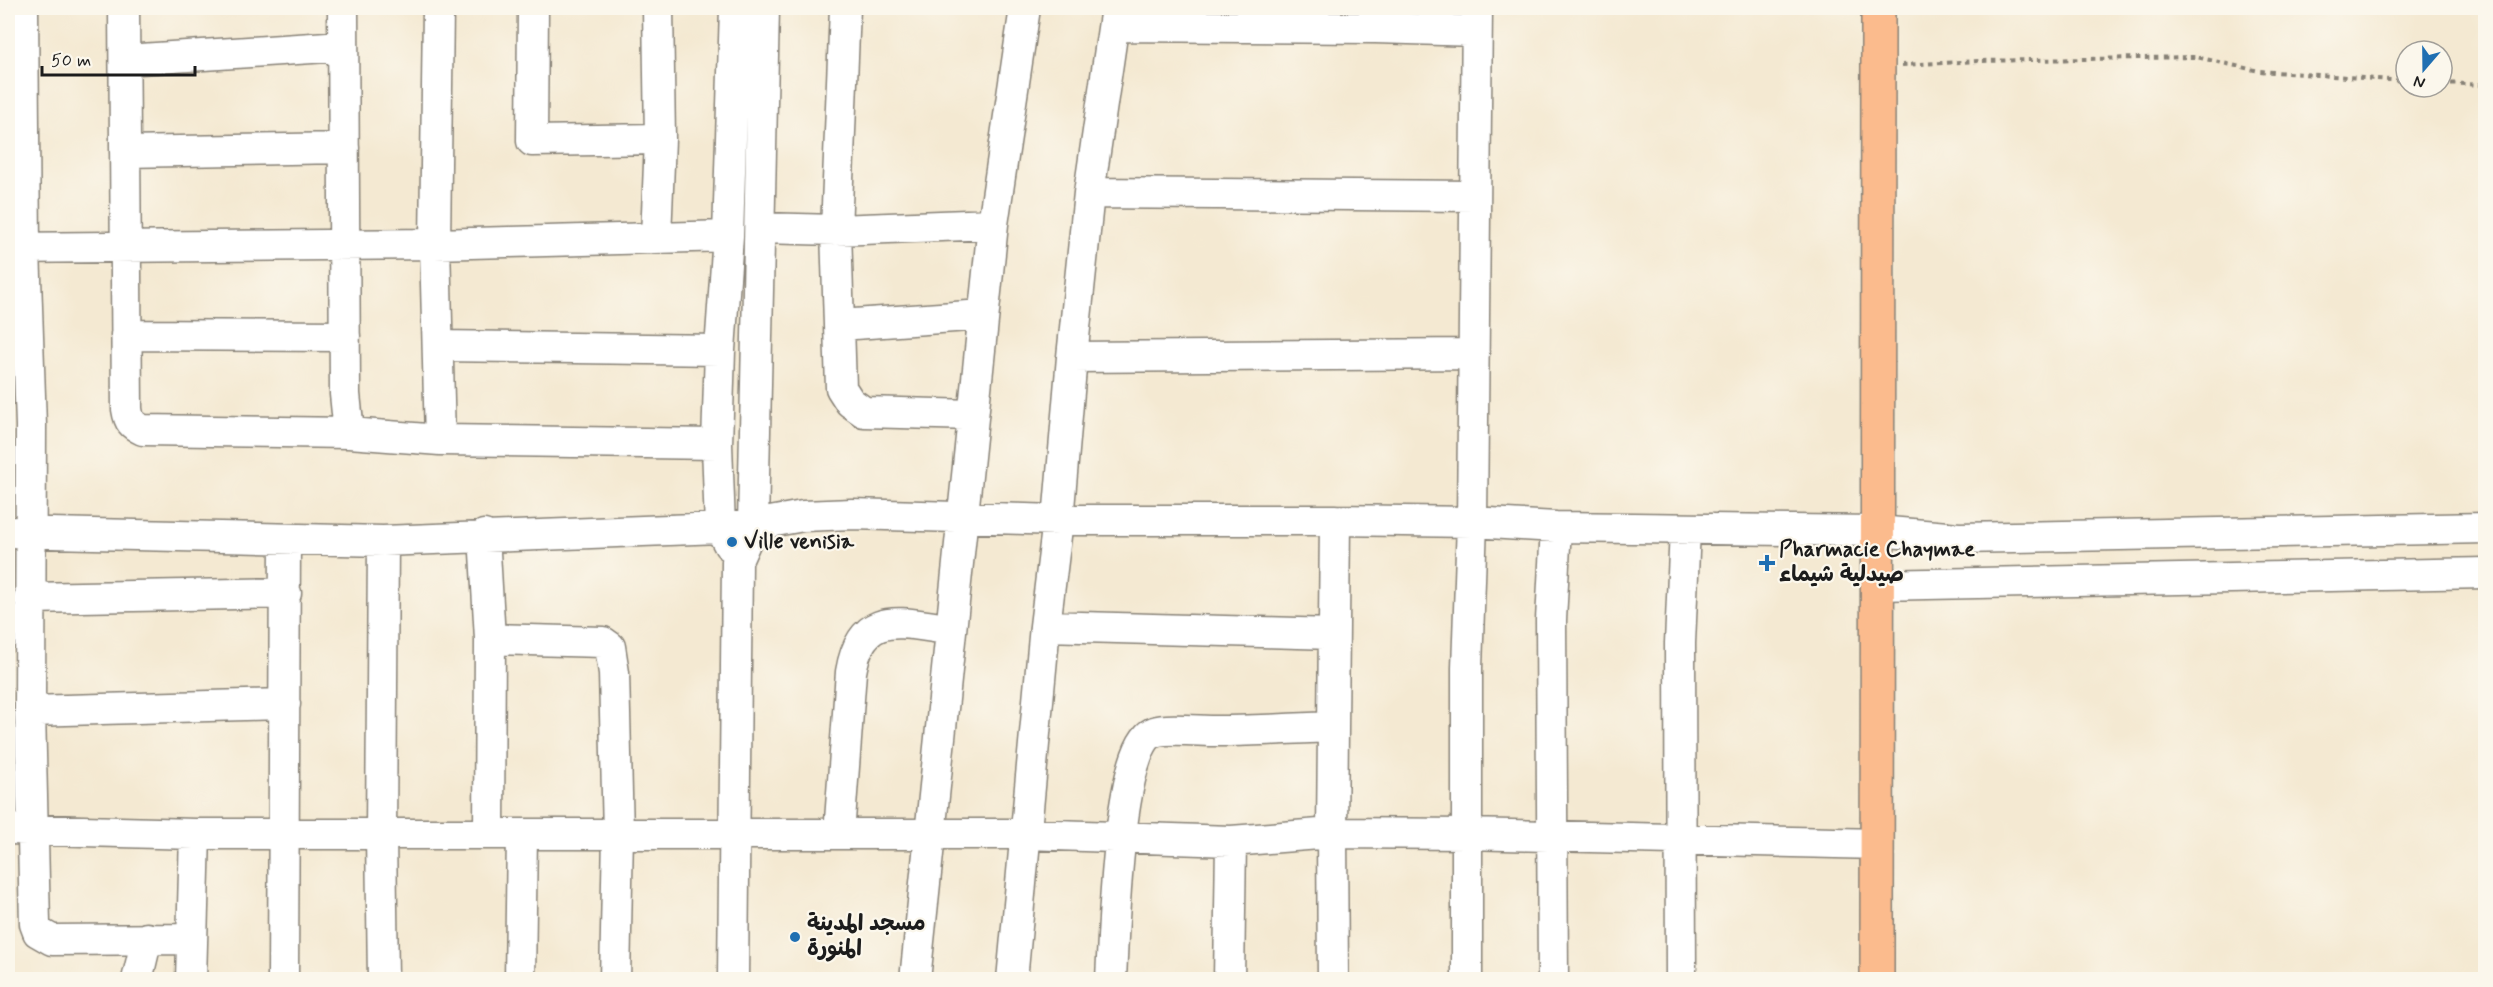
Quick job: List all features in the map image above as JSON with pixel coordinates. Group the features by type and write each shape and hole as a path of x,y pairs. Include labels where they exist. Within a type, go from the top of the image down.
{"main road":[{"path":"1878,8 1876,531 1878,980"}],"street":[{"path":"22,8 16,248 19,532 29,598 19,678 30,711 20,829 35,924 38,932 52,940 192,939"},
{"path":"124,8 126,334 128,419 132,425 143,430 349,433 440,440 717,444"},
{"path":"343,8 345,394 349,433"},
{"path":"438,8 435,244 440,440"},
{"path":"533,8 532,141 660,139"},
{"path":"656,237 660,139 658,8"},
{"path":"735,8 728,236 720,350 717,444 720,528 736,561"},
{"path":"733,980 736,561 753,525 764,8"},
{"path":"845,8 836,230 841,388 845,396 864,412 973,415"},
{"path":"915,980 993,225 1025,8"},
{"path":"1012,980 1089,193 1115,17 1222,17 1476,19 1472,522 1467,668 1467,980"},
{"path":"125,60 343,46"},
{"path":"125,152 344,148"},
{"path":"1089,193 1475,196"},
{"path":"760,228 836,230 993,225"},
{"path":"16,248 345,243 435,244 728,236"},
{"path":"840,325 983,315"},
{"path":"126,334 345,336"},
{"path":"438,346 720,350"},
{"path":"1072,357 1474,354"},
{"path":"19,532 384,541 484,535 720,528 828,514 1058,520 1472,522 1556,527 1876,531 1959,538 2486,528"},
{"path":"1333,980 1335,520"},
{"path":"1553,980 1551,620 1556,527"},
{"path":"1681,980 1680,643 1685,529"},
{"path":"484,535 490,639 489,834"},
{"path":"283,980 285,539"},
{"path":"383,980 381,834 384,541"},
{"path":"1877,585 2486,573"},
{"path":"29,598 286,593"},
{"path":"839,834 851,672 854,654 862,638 871,628 886,623 951,629"},
{"path":"1045,626 1333,634"},
{"path":"490,639 603,642 610,647 614,673 618,834 615,980"},
{"path":"30,711 285,704"},
{"path":"1111,980 1119,838 1140,746 1144,739 1155,732 1225,732 1333,727"},
{"path":"20,829 195,834 1026,834 1231,841 1332,833 1466,834 1551,838 1878,844"},
{"path":"191,980 195,834"},
{"path":"520,980 522,834"},
{"path":"1229,980 1231,841"},
{"path":"137,980 147,939"}],"path":[{"path":"1878,66 1979,61 2196,57 2259,71 2394,80"},
{"path":"2454,84 2486,85"}],"place":[{"name":"Ville venisia","path":"732,542"},
{"name":"Pharmacie Chaymae صيدلية شيماء","path":"1767,563"},
{"name":"مسجد المدينة المنورة","path":"795,937"}]}
